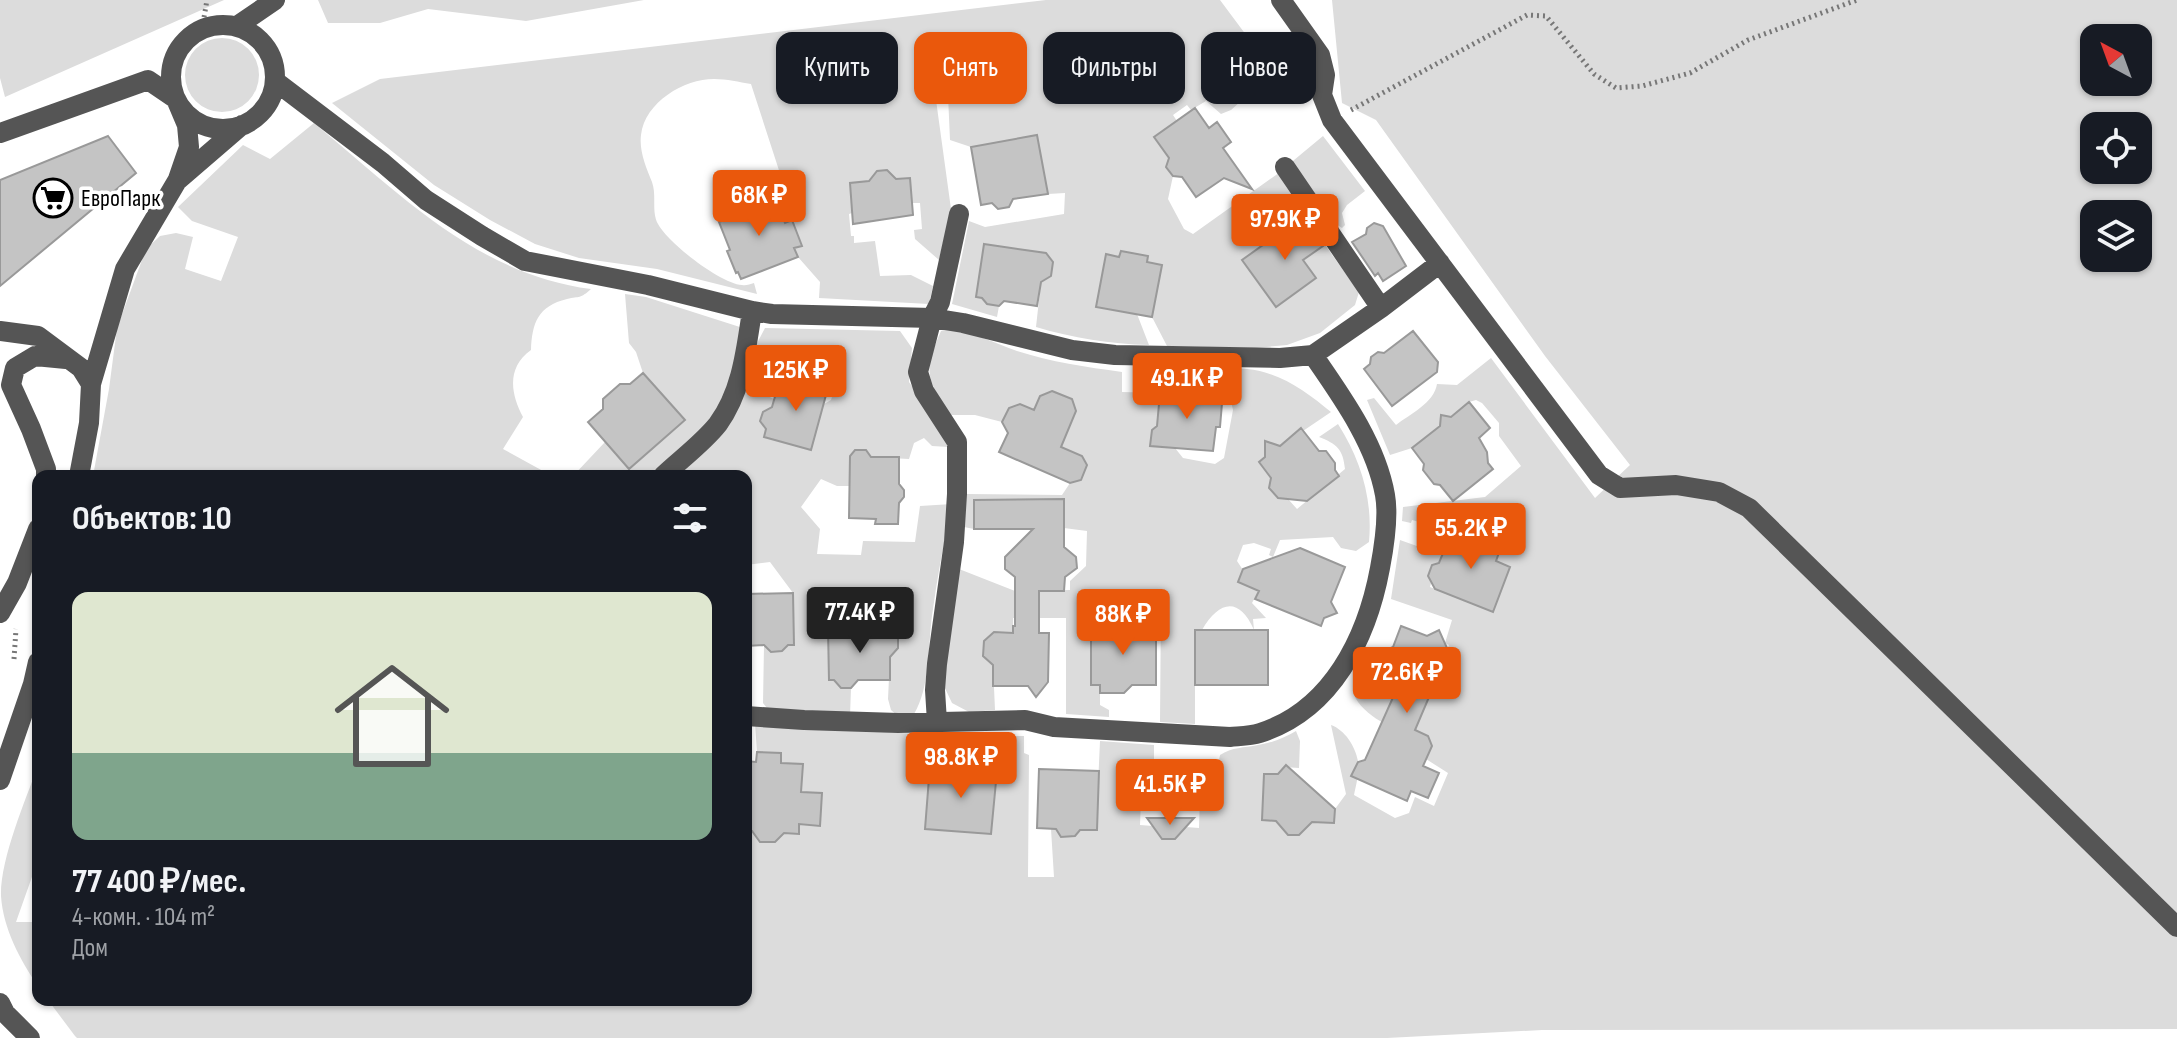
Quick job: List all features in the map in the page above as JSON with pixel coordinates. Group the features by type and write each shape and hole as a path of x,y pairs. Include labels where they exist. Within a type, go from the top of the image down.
{"street":[{"path":"237,26 275,0"},
{"path":"1281,0 1320,55 1325,75 1322,95 1332,120 1599,475 1620,488 1676,485 1719,492 1749,508 2177,927"},
{"path":"80,470 89,423 91,384 125,269 177,181 189,147 187,125 171,83 177,51 188,38 202,29 219,25 237,26 253,34 266,47 273,63 275,81 272,95 254,118 177,181"},
{"path":"0,133 148,80 176,99 197,122 211,127 242,125"},
{"path":"275,81 383,163 426,200 525,261 648,285 752,311 932,318 1072,350 1115,355 1280,358 1313,355 1440,263"},
{"path":"1285,167 1381,308"},
{"path":"937,722 935,690 954,542 957,442 924,391 918,372 932,318 940,302 959,214"},
{"path":"669,470 717,425 731,401 743,366 752,311"},
{"path":"0,331 38,336 81,368 91,384"},
{"path":"752,716 937,722 1025,720 1054,727 1230,737 1257,734 1301,712 1344,669 1360,635 1377,587 1384,545 1386,497 1375,458 1338,391 1313,355"},
{"path":"46,470 11,385 15,368 35,356 66,359"},
{"path":"8,619 17,583 32,544"},
{"path":"0,780 32,687"},
{"path":"0,1003 5,1013 30,1038"}],"path":[{"path":"202,29 207,0"},
{"path":"1332,120 1527,15 1546,16 1594,74 1616,88 1642,86 1690,73 1748,40 1857,0"},
{"path":"8,619 14,663"}],"shaded area":[{"path":"0,0 224,0 5,97 0,78"},
{"path":"318,0 644,0 526,21 428,9 380,23 328,23"},
{"path":"1046,0 1220,0 1244,32 1201,32 1201,104 1191,110 1187,105 1173,115 1177,121 1154,137 1169,158 1166,167 1173,176 1168,199 1184,229 1193,234 1276,175 1323,136 1365,191 1342,213 1345,225 1342,228 1327,218 1304,215 1290,196 1265,199 1246,214 1276,221 1283,231 1276,306 1316,278 1303,260 1325,245 1359,292 1355,305 1320,333 1287,345 1255,348 1167,346 1152,317 1162,265 1107,255 1096,307 1137,314 1149,345 1092,340 1036,327 1041,282 1051,276 1053,261 1046,253 984,244 976,296 987,304 999,306 997,317 952,304 969,221 985,227 1064,214 1065,193 1048,194 1037,135 971,147 950,140 948,104 1027,104 1027,32 914,32 914,104 937,104 951,209 939,260 915,239 914,230 922,229 920,203 912,203 910,179 850,184 852,213 849,214 854,243 875,241 880,276 911,275 933,286 929,304 819,298 820,282 798,257 794,248 801,246 785,223 776,200 787,195 751,84 714,79 679,88 650,112 644,123 641,141 653,187 656,219 664,232 696,261 721,278 742,285 754,283 757,294 657,269 579,258 535,244 434,185 332,103 380,79 776,32 776,104 898,104 898,32 776,32"},
{"path":"1332,0 2177,0 2177,1029 1542,1030 1387,1038 77,1038 53,1006 752,1006 752,831 760,842 775,842 784,833 799,834 799,824 820,826 822,794 801,792 802,764 781,763 781,753 757,752 755,723 945,736 942,746 953,759 954,767 930,765 925,828 991,834 997,771 976,769 978,736 1024,736 1024,753 1029,755 1028,877 1054,877 1051,829 1056,829 1061,837 1075,836 1080,830 1096,830 1100,741 1154,745 1154,773 1142,773 1140,825 1153,826 1162,839 1175,839 1186,827 1199,828 1200,794 1215,794 1220,755 1234,749 1273,742 1296,731 1300,741 1299,768 1284,767 1281,774 1264,774 1262,820 1282,821 1299,835 1306,828 1306,822 1330,823 1335,819 1335,809 1346,794 1331,725 1345,735 1357,755 1354,795 1395,818 1409,813 1415,797 1434,806 1448,773 1426,759 1432,746 1428,736 1419,732 1410,736 1384,724 1361,706 1353,691 1361,680 1425,704 1431,692 1438,694 1451,688 1457,674 1451,661 1444,657 1452,620 1391,599 1400,540 1442,555 1439,563 1432,565 1428,576 1430,587 1493,612 1510,567 1496,561 1500,550 1496,540 1484,536 1476,540 1412,520 1411,523 1402,521 1403,507 1485,497 1521,466 1499,436 1499,423 1476,400 1451,417 1445,416 1440,426 1412,448 1390,455 1367,400 1374,398 1396,425 1431,397 1437,384 1457,385 1491,358 1595,498 1630,465 1545,356 1376,120 1342,103"},
{"path":"222,38 236,41 248,49 256,61 259,75 256,89 248,101 236,109 222,112 208,109 196,101 188,89 185,75 188,61 196,49 208,41"},
{"path":"1209,104 1238,104 1231,110 1221,114"},
{"path":"314,123 441,227 475,248 511,267 591,289 582,296 557,302 543,311 535,324 531,350 514,372 513,390 523,417 503,449 541,470 94,470 117,328 146,249 160,236 176,233 193,237 185,269 221,281 238,237 192,221 178,207 243,145 270,159"},
{"path":"625,294 646,297 743,328 731,390 719,411 663,470 579,470 605,442 630,469 684,420 643,373 636,352 629,343"},
{"path":"765,328 900,331 912,348 909,382 936,420 949,447 932,446 924,438 914,443 909,459 871,457 866,450 855,450 850,457 849,486 837,486 821,479 801,507 820,529 817,554 861,555 863,541 915,542 920,506 952,504 934,602 926,679 914,714 900,718 891,710 888,699 890,657 898,648 898,637 889,629 829,629 829,680 834,680 841,688 851,688 850,716 770,712 763,703 764,645 771,652 794,645 793,593 770,562 752,564 752,470 678,470 744,386 774,399 772,407 763,412 760,421 766,429 764,437 811,449 824,404 831,400 834,390 822,381 813,388 756,372 750,362"},
{"path":"951,328 1043,358 1122,372 1122,392 1160,393 1157,426 1152,430 1151,440 1175,448 1183,458 1215,464 1224,458 1233,410 1227,383 1212,382 1209,370 1247,369 1282,379 1303,390 1331,412 1303,431 1298,431 1280,446 1272,443 1265,449 1265,457 1259,462 1271,478 1269,488 1277,498 1288,499 1297,509 1345,469 1338,448 1319,437 1338,424 1364,481 1369,511 1369,542 1356,551 1341,548 1333,537 1280,540 1273,557 1269,555 1271,549 1254,543 1243,545 1237,561 1243,570 1238,582 1254,589 1261,586 1252,603 1266,618 1253,619 1254,630 1242,612 1229,606 1215,613 1202,630 1195,630 1195,724 1160,722 1161,602 1115,603 1115,622 1109,622 1104,633 1091,633 1091,685 1100,685 1100,705 1109,710 1109,717 1066,714 1066,618 1013,618 1013,633 994,632 984,641 984,656 993,665 995,710 969,712 952,703 942,682 959,569 1015,591 1070,590 1070,581 1086,566 1087,531 1064,528 1064,500 974,501 974,529 964,527 966,494 1062,495 1070,483 1081,480 1087,465 1082,456 1061,447 1072,399 1052,391 1040,396 1034,410 1020,404 1009,408 1002,422 975,415 950,415 932,383 930,366 941,331"},
{"path":"32,782 32,877 16,922 32,922 32,976 5,920 1,896 5,865"}],"building":[{"path":"1195,108 1209,128 1217,122 1231,142 1223,148 1252,189 1224,178 1196,197 1182,177 1173,176 1166,167 1169,158 1154,137"},
{"path":"1037,135 1048,194 1013,199 1009,207 998,209 992,203 981,205 971,147"},
{"name":"ЕвроПарк","path":"108,136 136,173 0,286 0,180"},
{"path":"887,170 896,179 910,178 913,215 853,224 850,183 869,181 877,171"},
{"path":"751,199 762,205 776,200 785,223 792,220 802,246 794,248 798,257 741,279 727,251 730,250 719,222 737,215 741,203"},
{"path":"1302,217 1323,246 1303,260 1316,278 1276,307 1242,260"},
{"path":"1374,223 1383,226 1406,266 1383,281 1378,273 1375,276 1352,242 1366,234 1367,228"},
{"path":"984,244 1046,253 1053,262 1051,276 1041,282 1037,306 1004,301 999,306 987,304 976,297"},
{"path":"1121,251 1148,256 1147,262 1162,265 1152,317 1096,307 1106,254 1119,257"},
{"path":"1413,331 1438,362 1437,372 1392,406 1364,369 1370,364 1371,357 1378,352 1384,353"},
{"path":"643,373 685,420 629,469 588,422 603,409 603,399 620,384 630,384"},
{"path":"832,373 811,450 764,437 766,429 760,421 763,412 772,407 780,379 813,388"},
{"path":"1052,391 1072,399 1076,411 1061,447 1082,456 1087,465 1081,480 1070,483 999,452 1008,433 1002,422 1009,408 1020,404 1034,410 1040,396"},
{"path":"1197,391 1213,393 1222,403 1220,427 1216,427 1213,451 1150,446 1152,430 1157,426 1160,393 1193,396"},
{"path":"1469,402 1490,428 1479,438 1493,469 1453,501 1423,470 1424,464 1412,448 1440,426 1441,415 1451,417"},
{"path":"1301,428 1319,451 1326,451 1335,463 1339,476 1307,501 1278,498 1269,488 1271,478 1259,462 1265,457 1265,441 1280,446"},
{"path":"855,450 866,450 871,457 899,457 899,484 904,490 904,497 899,503 898,524 875,524 876,519 849,518 850,456"},
{"path":"1064,499 1064,547 1076,557 1077,568 1065,577 1064,591 1039,591 1039,633 1049,633 1048,682 1036,697 1028,686 993,686 993,665 983,656 984,641 994,632 1013,633 1015,626 1015,577 1005,569 1005,557 1033,529 974,529 974,500"},
{"path":"1452,531 1476,540 1484,536 1496,540 1500,550 1496,561 1510,567 1493,612 1435,589 1428,576 1432,565 1439,563"},
{"path":"1300,548 1345,567 1331,602 1337,613 1324,618 1321,626 1255,599 1259,591 1238,582 1243,569"},
{"path":"793,593 794,645 771,652 764,645 752,646 752,594"},
{"path":"1109,622 1130,622 1136,628 1151,627 1151,632 1156,632 1156,685 1132,685 1124,693 1100,693 1100,685 1091,685 1091,633 1098,633"},
{"path":"1401,626 1427,636 1439,630 1457,674 1451,688 1429,697 1415,730 1428,736 1432,746 1423,766 1439,773 1428,798 1411,791 1407,801 1351,776 1358,762 1365,760 1395,693 1378,686 1385,651 1393,647"},
{"path":"828,629 890,629 898,637 898,648 890,657 890,680 858,680 851,688 841,688 834,680 829,680"},
{"path":"1195,630 1268,630 1268,685 1195,685"},
{"path":"757,752 781,753 781,763 803,764 801,792 822,793 820,826 799,824 799,834 784,833 775,842 760,842 752,831 752,762 756,762"},
{"path":"930,765 997,771 991,834 925,829"},
{"path":"1286,765 1335,809 1334,823 1312,822 1299,835 1288,835 1276,821 1262,820 1264,774 1278,774"},
{"path":"1039,769 1099,771 1097,830 1080,830 1075,836 1061,837 1056,829 1037,828"},
{"path":"1195,774 1216,775 1215,794 1195,794"},
{"path":"1147,818 1194,818 1175,839 1162,839"}],"place":[{"name":"ЕвроПарк","path":"53,198"}]}
